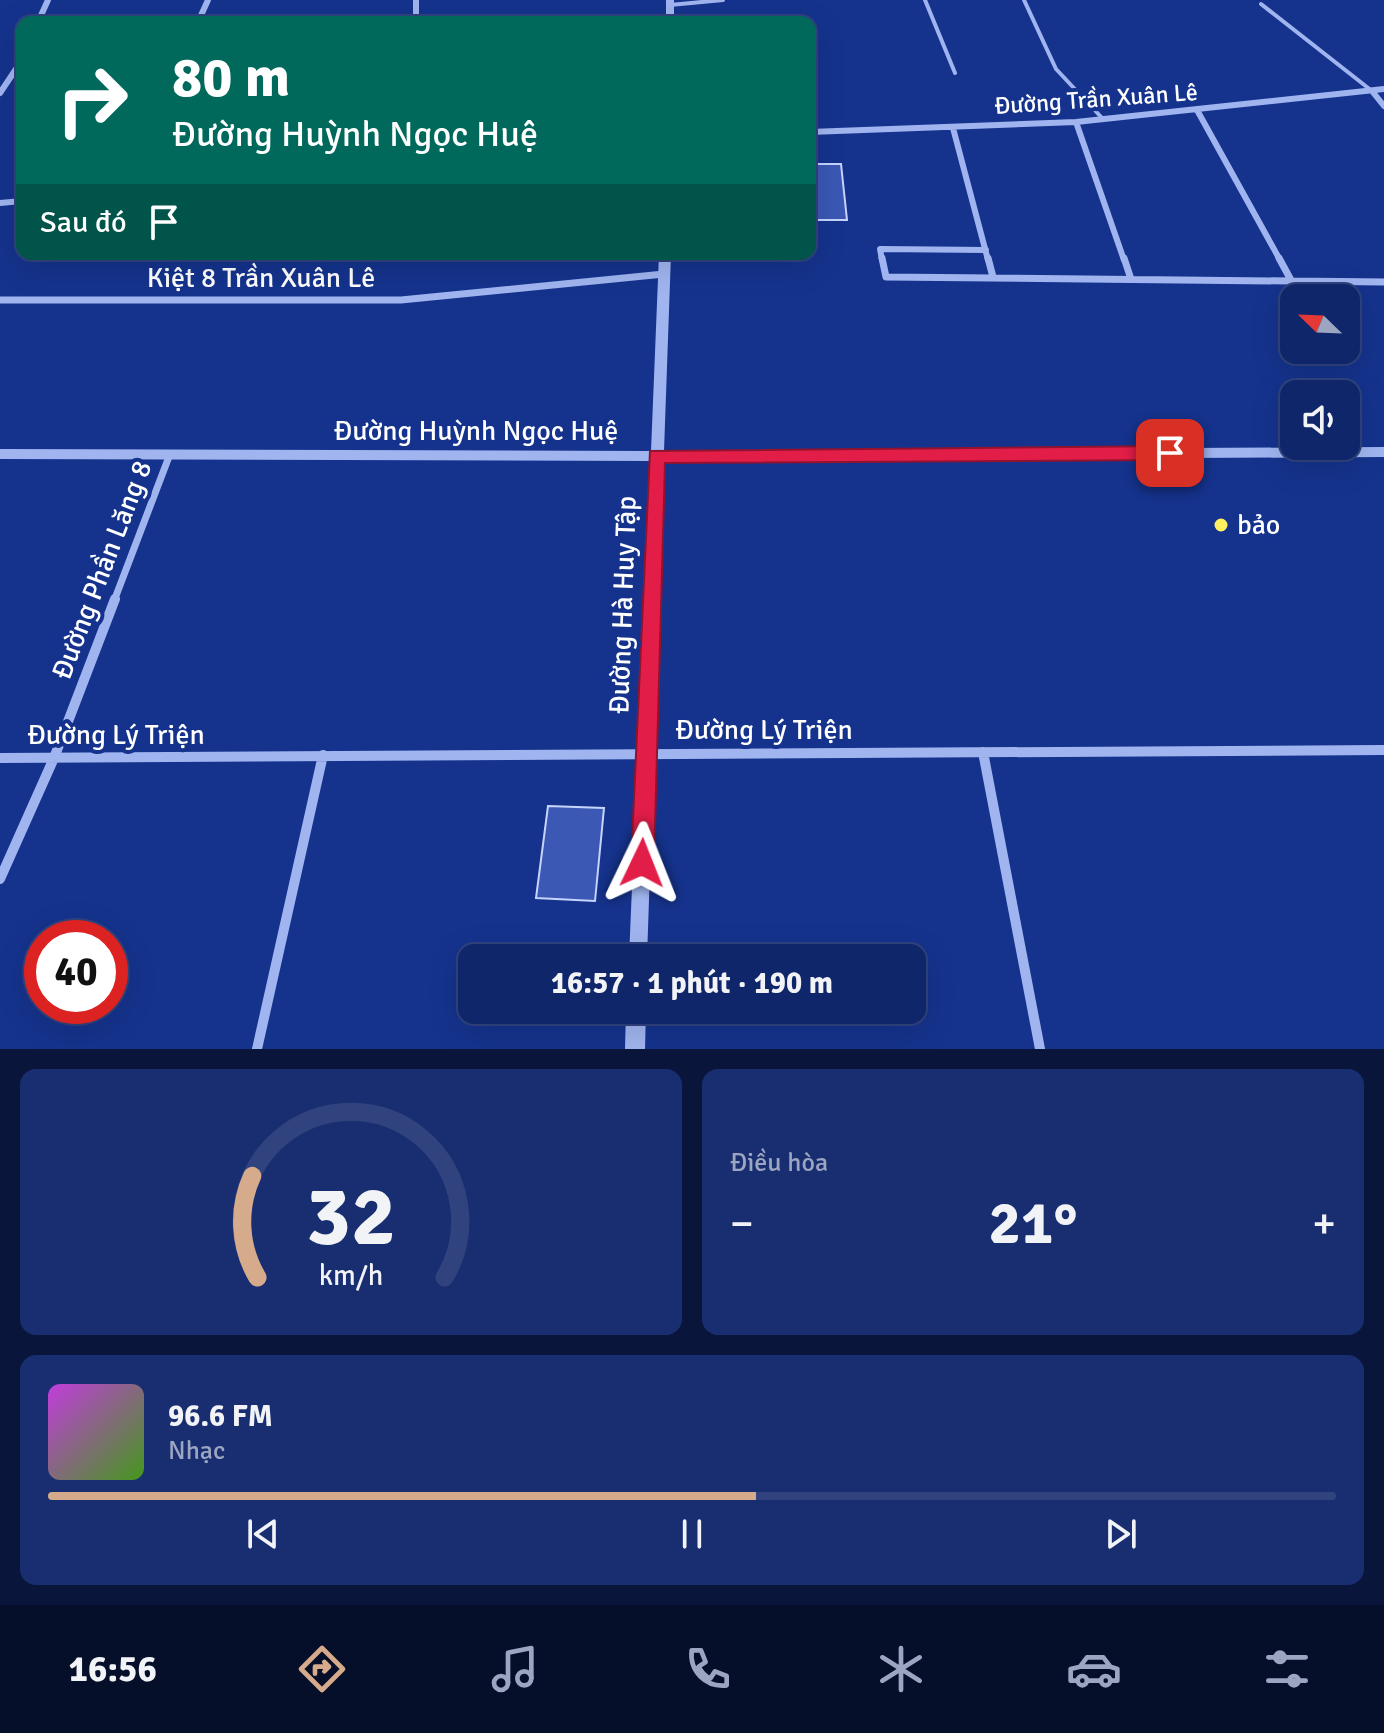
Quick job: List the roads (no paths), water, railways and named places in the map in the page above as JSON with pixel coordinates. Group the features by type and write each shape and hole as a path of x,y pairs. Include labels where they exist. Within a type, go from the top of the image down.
{"street":[{"path":"0,93 16,69"},
{"name":"Đường Trần Xuân Lê","path":"816,132 1076,122 1384,89"},
{"path":"1372,91 1384,106"},
{"path":"1197,110 1292,282"},
{"path":"1076,122 1131,279"},
{"path":"953,128 993,277"},
{"path":"986,250 880,249 886,277 1384,282"},
{"name":"Đường Hà Huy Tập","path":"639,944 665,260"},
{"name":"Kiệt 8 Trần Xuân Lê","path":"0,300 401,300 664,274"},
{"name":"Đường Huỳnh Ngọc Huệ","path":"0,454 656,456 1384,452"},
{"name":"Đường Phần Lăng 8","path":"0,879 54,758 170,454"},
{"name":"Đường Lý Triện","path":"0,758 1384,750"},
{"path":"983,752 1040,1049"},
{"path":"257,1049 323,755"},
{"path":"635,1049 636,1024"}],"lane":[{"path":"670,2 723,0"},
{"path":"925,0 955,73"},
{"path":"1024,0 1056,69 1103,119"},
{"path":"1261,4 1372,91"}],"place":[{"name":"bảo","path":"1221,525"}]}
